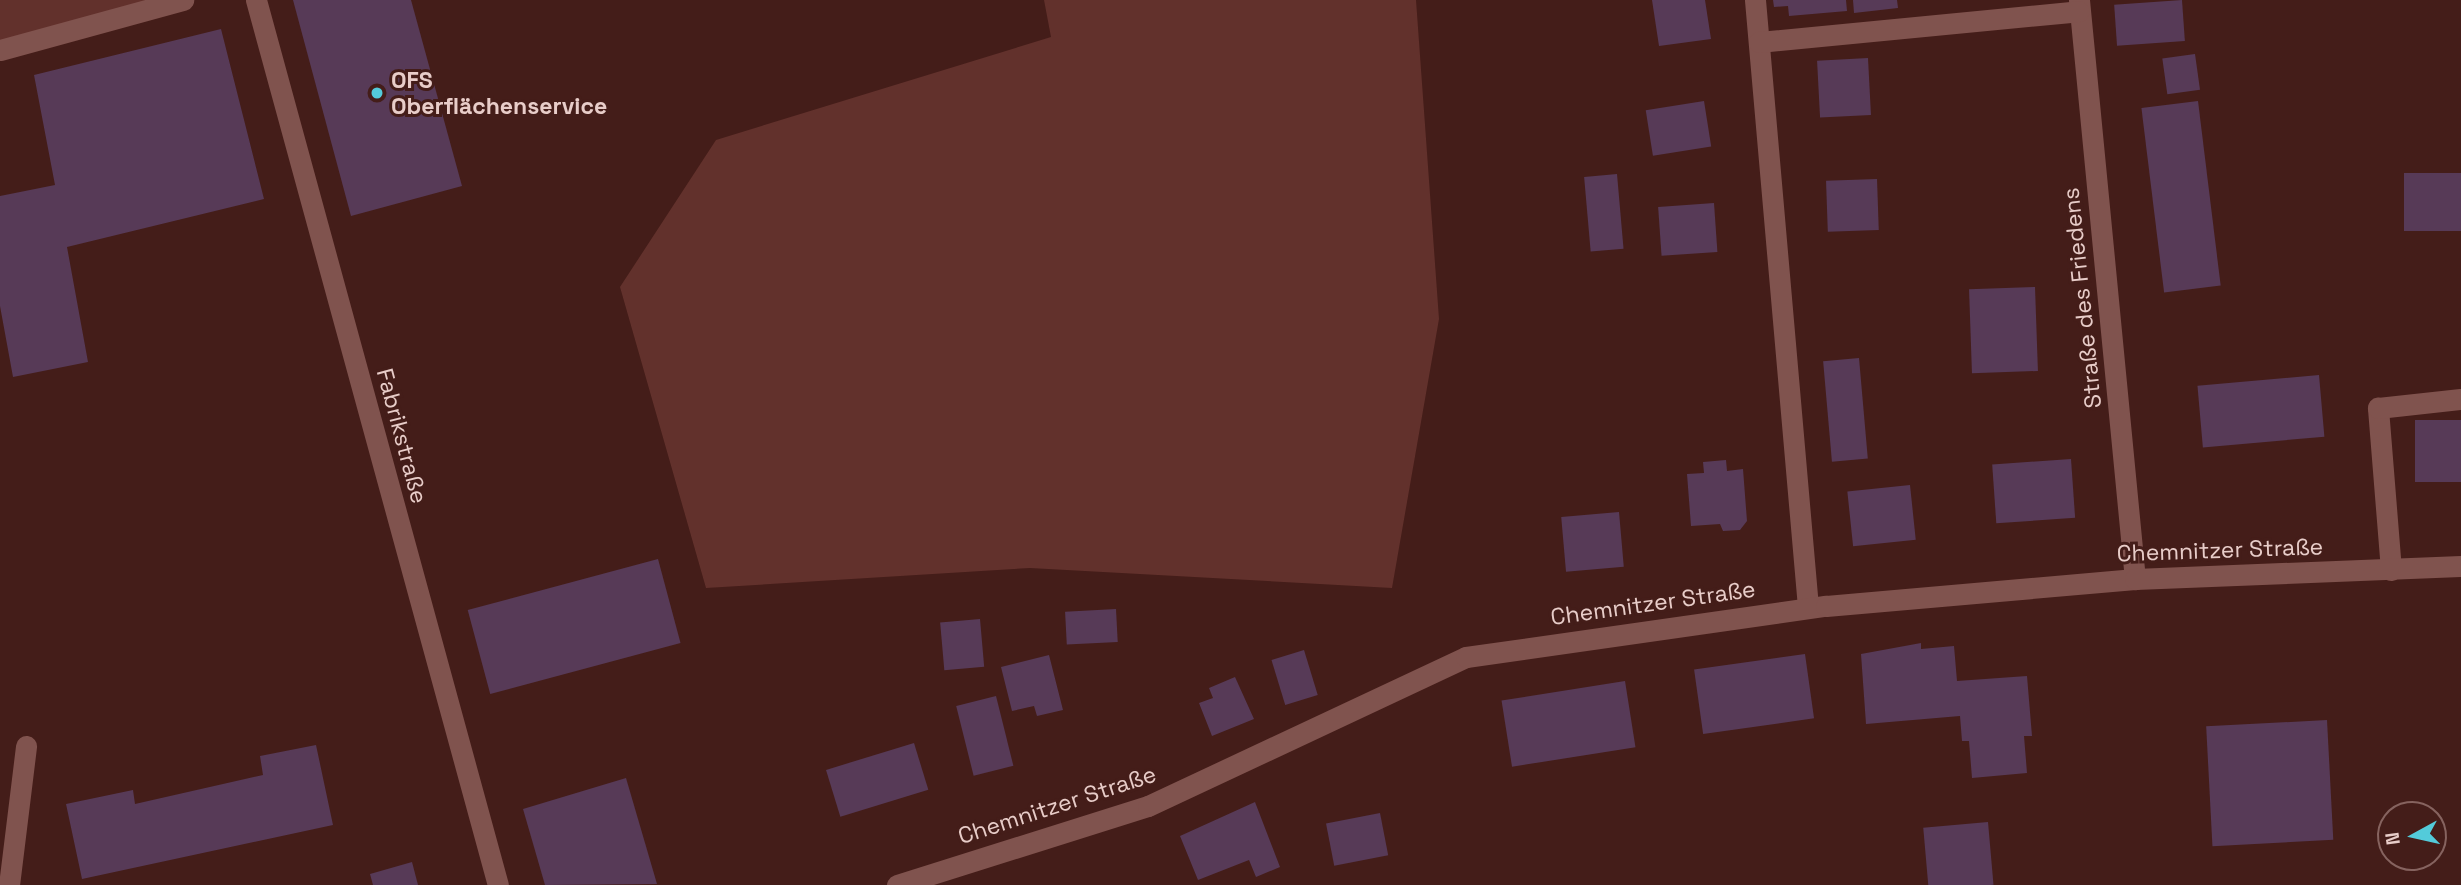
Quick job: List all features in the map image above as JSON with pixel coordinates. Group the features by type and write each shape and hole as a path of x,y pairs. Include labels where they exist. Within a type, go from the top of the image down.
{"street":[{"path":"0,50 183,0"},
{"name":"Fabrikstraße","path":"256,0 498,885"},
{"path":"1755,0 1808,607"},
{"name":"Straße des Friedens","path":"1759,42 2079,6 2135,579"},
{"path":"2391,570 2378,408 2461,399"},
{"name":"Chemnitzer Straße","path":"897,885 1148,806 1465,657 1808,607 2135,579 2461,566"},
{"path":"9,885 26,746"}],"shaded area":[{"path":"0,0 164,0 0,50"},
{"path":"1044,0 1416,0 1439,319 1392,588 1030,568 706,588 620,287 716,140 1051,37"}],"building":[{"name":"OFS Oberflächenservice","path":"293,0 411,0 462,186 351,216"},
{"path":"1652,0 1705,0 1711,39 1659,46"},
{"path":"1773,0 1846,0 1847,11 1789,16 1788,6 1774,7"},
{"path":"1853,0 1897,0 1898,8 1854,13"},
{"path":"2182,0 2185,41 2117,46 2114,5"},
{"path":"221,29 264,199 67,247 88,362 13,377 0,306 0,196 55,185 34,75"},
{"path":"2195,54 2200,90 2167,94 2162,59"},
{"path":"1868,58 1871,115 1820,118 1817,61"},
{"path":"1704,101 1711,146 1653,156 1646,110"},
{"path":"2198,101 2221,286 2164,293 2141,108"},
{"path":"2404,173 2461,173 2461,231 2404,231"},
{"path":"1617,174 1624,249 1591,252 1584,177"},
{"path":"1877,179 1879,230 1828,232 1826,181"},
{"path":"1714,203 1717,252 1662,256 1658,207"},
{"path":"2035,287 2038,371 1972,373 1969,289"},
{"path":"1859,358 1868,459 1832,462 1823,361"},
{"path":"2319,375 2324,437 2203,447 2197,386"},
{"path":"2415,420 2461,420 2461,482 2415,482"},
{"path":"2071,459 2075,518 1996,523 1992,465"},
{"path":"1726,460 1727,471 1743,469 1747,521 1740,530 1723,531 1720,524 1691,526 1687,474 1704,473 1703,462"},
{"path":"1910,485 1916,540 1853,546 1847,492"},
{"path":"1619,512 1624,567 1566,572 1561,517"},
{"path":"658,559 681,643 490,694 468,610"},
{"path":"1116,609 1118,642 1067,645 1065,612"},
{"path":"980,619 984,667 944,670 940,622"},
{"path":"1921,643 1921,649 1954,646 1957,681 2027,676 2032,736 2024,736 2027,773 1972,778 1969,741 1962,741 1960,716 1866,724 1861,654"},
{"path":"1304,650 1318,695 1285,705 1271,660"},
{"path":"1805,654 1814,718 1703,734 1694,670"},
{"path":"1049,655 1063,710 1037,716 1034,706 1012,711 1001,667"},
{"path":"1235,677 1254,719 1212,736 1199,703 1213,698 1209,688"},
{"path":"1625,681 1635,747 1512,767 1502,701"},
{"path":"996,696 1013,766 974,776 956,706"},
{"path":"2327,720 2333,840 2212,846 2206,726"},
{"path":"914,743 928,790 840,817 826,770"},
{"path":"316,745 333,825 82,879 66,804 133,790 135,804 263,775 260,756"},
{"path":"626,778 657,884 545,885 523,809"},
{"path":"1255,802 1280,867 1256,877 1249,860 1198,880 1180,836"},
{"path":"1380,813 1388,855 1334,866 1326,823"},
{"path":"1988,822 1993,885 1928,885 1923,828"},
{"path":"412,862 418,885 373,885 370,874"}],"place":[{"name":"OFS Oberflächenservice","path":"377,93"}]}
